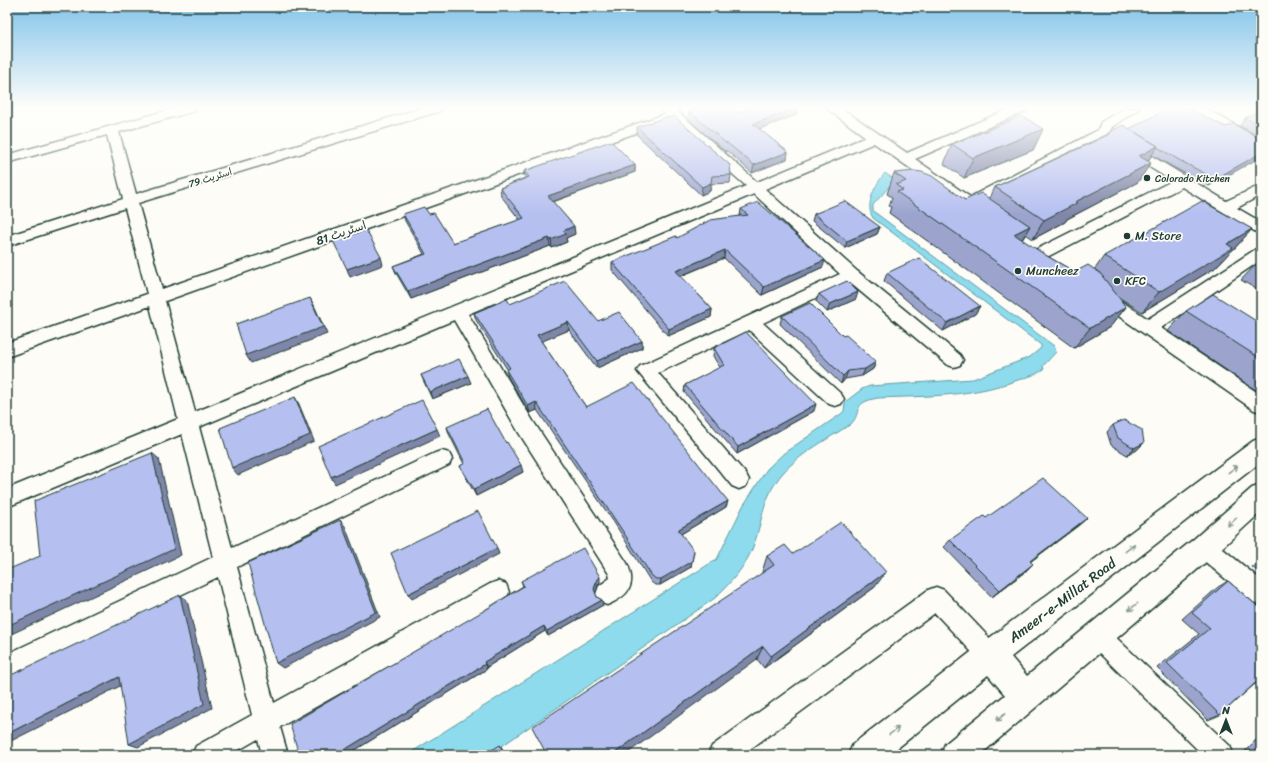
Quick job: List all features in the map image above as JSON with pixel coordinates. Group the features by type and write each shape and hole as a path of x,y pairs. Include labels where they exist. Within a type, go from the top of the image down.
{"main road":[{"name":"Ameer-e-Millat Road","path":"864,755 990,655 1261,448"},
{"path":"956,755 1204,547 1261,496"},
{"path":"990,655 1026,696"}],"street":[{"path":"7,158 61,144"},
{"path":"115,144 275,755"},
{"name":"اسٹریٹ 79","path":"7,241 130,201 319,144"},
{"name":"اسٹریٹ 81","path":"7,350 156,299 583,144"},
{"path":"706,144 851,274 954,360"},
{"path":"7,498 860,144"},
{"path":"882,144 993,220"},
{"path":"905,159 940,144"},
{"path":"969,203 1081,144"},
{"path":"1122,144 1261,229"},
{"path":"1042,253 1182,181"},
{"path":"1226,207 1261,189"},
{"path":"1148,328 1261,253"},
{"path":"739,480 646,371 851,274"},
{"path":"1091,288 1261,405"},
{"path":"457,310 526,427 618,570 621,577 621,583 607,594"},
{"path":"751,322 835,399"},
{"path":"7,666 442,459"},
{"path":"1204,547 1261,594"},
{"path":"205,755 498,592"},
{"path":"721,755 936,598 990,655"},
{"path":"1098,636 1222,755"}],"water":[{"path":"885,173 895,180 873,205 873,211 1054,346 1056,352 1043,366 1044,369 1028,377 983,390 949,395 878,398 864,402 858,408 856,416 851,424 800,457 776,482 768,497 750,555 737,575 715,598 489,755 407,755 717,559 743,506 767,469 784,453 841,414 844,411 845,402 862,389 870,386 973,379 1030,357 1041,348 1041,345 873,218 870,201 875,188"}],"building":[{"path":"604,144 614,144 635,165 548,196 574,226 563,231 566,234 551,240 549,238 408,291 393,266 426,254 403,214 424,207 429,214 434,213 453,243 468,238 524,218 500,188 529,177 524,171"},
{"path":"655,144 705,144 730,165 731,175 712,176 711,183 702,187"},
{"path":"728,144 777,144 788,152 754,165"},
{"path":"952,144 953,144 1008,144 973,158"},
{"path":"1089,144 1154,144 1158,146 1139,156 1151,163 1075,202 1077,203 1044,220 995,187"},
{"path":"1154,144 1261,144 1261,153 1215,179 1179,160 1157,147 1158,146"},
{"path":"914,171 932,176 965,200 981,193 1030,226 1014,234 1047,256 1075,272 1088,265 1100,273 1126,307 1090,328 897,192 903,190 896,185 906,181 894,173"},
{"path":"845,201 880,227 847,241 814,214"},
{"path":"1202,201 1252,229 1227,244 1233,248 1159,292 1104,256"},
{"path":"758,202 825,260 764,287 725,250 676,271 712,309 669,329 612,262 676,236 677,238 710,220 748,215 741,209"},
{"path":"366,230 381,257 347,269 333,241"},
{"path":"919,258 980,306 947,323 887,273"},
{"path":"565,281 598,321 619,312 642,341 597,361 568,322 537,335 586,407 634,383 728,501 679,529 694,551 692,561 661,579 656,579 652,576 536,402 528,406 506,370 510,368 474,313 507,299 510,304"},
{"path":"847,281 858,292 830,304 819,294"},
{"path":"1213,294 1261,324 1261,359 1186,311"},
{"path":"310,298 323,327 246,355 236,324"},
{"path":"810,303 843,336 846,335 876,362 865,369 848,371 843,376 782,316"},
{"path":"746,332 816,404 738,447 685,385 724,365 714,348"},
{"path":"459,359 468,376 430,392 421,375"},
{"path":"295,397 310,435 232,468 220,428"},
{"path":"422,400 437,429 331,477 318,446"},
{"path":"487,409 506,443 507,442 521,465 474,489 460,466 465,463 447,427"},
{"path":"1124,420 1142,430 1144,443 1134,448 1118,438 1113,425"},
{"path":"152,453 174,549 7,626 7,570 40,556 34,501"},
{"path":"1043,478 1087,518 1030,561 1033,564 1000,590 950,540 984,516 986,518"},
{"path":"478,511 497,548 408,594 391,553"},
{"path":"340,520 376,612 276,663 248,563"},
{"path":"841,522 886,572 771,656 763,646 612,755 547,755 532,727 774,565 767,556 785,545 793,554"},
{"path":"583,548 600,577 597,580 594,589 597,597 602,600 547,631 544,626 336,755 299,755 290,724 524,586 521,581"},
{"path":"1228,581 1261,609 1261,678 1220,715 1167,663 1210,628 1192,613"},
{"path":"180,595 204,704 129,744 119,677 7,734 7,677"},
{"path":"1261,744 1261,751 1257,748"},
{"path":"500,745 504,755 484,755"}],"place":[{"name":"Colorado Kitchen","path":"1147,178"},
{"name":"M. Store","path":"1127,236"},
{"name":"Muncheez","path":"1018,271"},
{"name":"KFC","path":"1117,281"}]}
